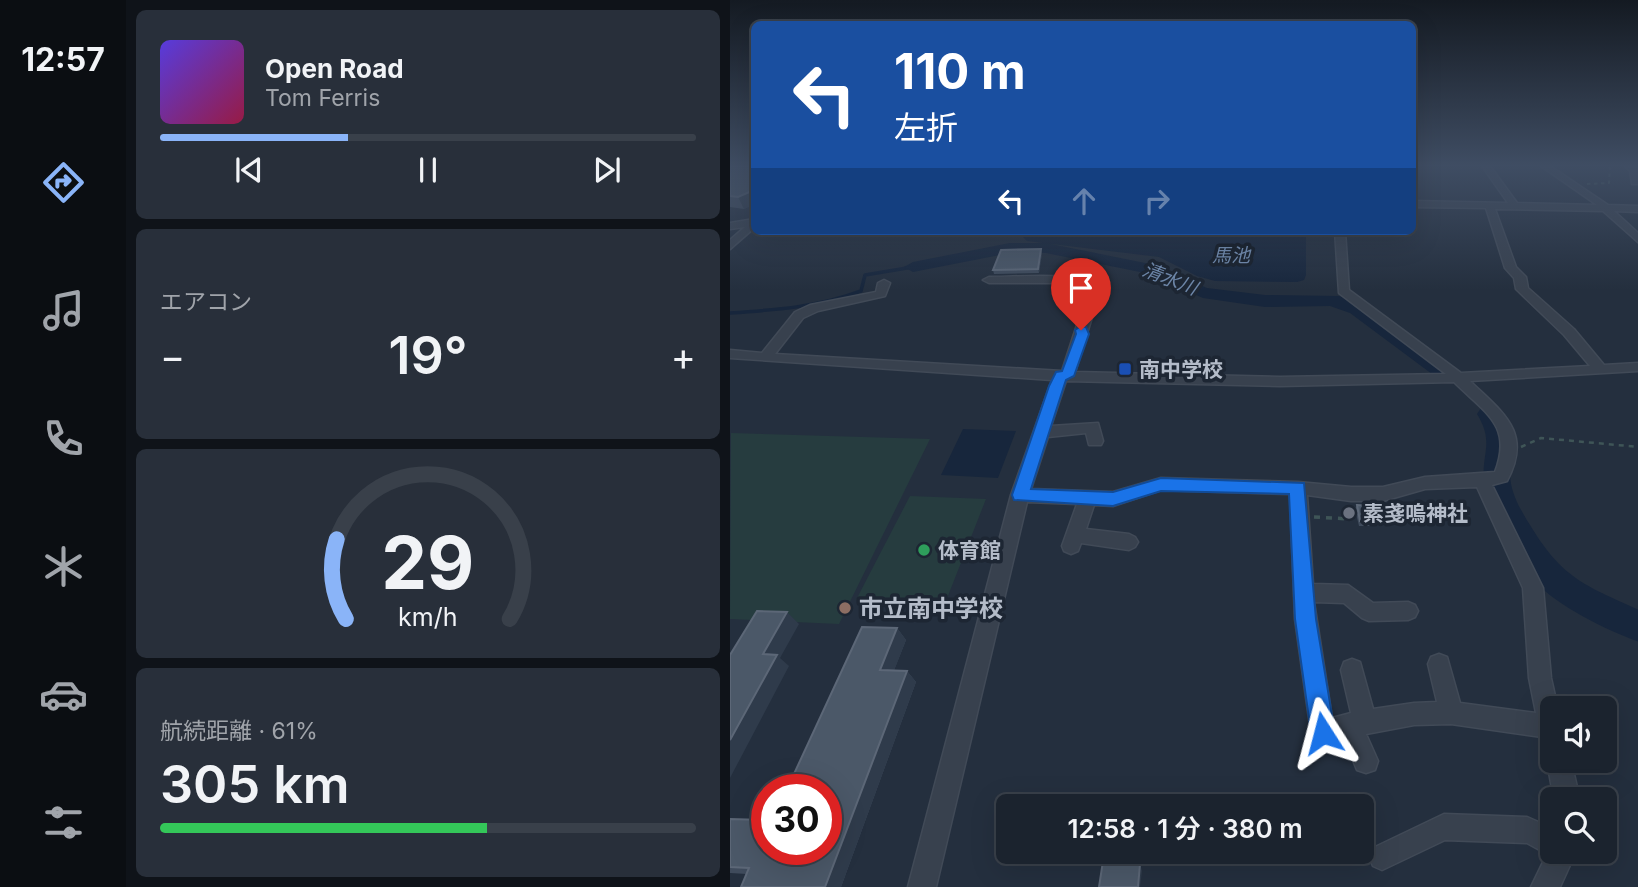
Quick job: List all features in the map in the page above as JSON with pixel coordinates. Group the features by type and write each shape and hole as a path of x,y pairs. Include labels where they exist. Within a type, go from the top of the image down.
{"street":[{"path":"1490,207 1511,268 1520,277 1522,289 1569,332 1600,369"},
{"path":"1533,207 1638,209"},
{"path":"1608,209 1638,240"},
{"path":"730,219 751,221"},
{"path":"730,226 751,222"},
{"path":"730,246 751,224"},
{"path":"1020,495 1113,499 1161,484 1298,488 1351,494 1383,494 1425,484 1492,479 1508,461 1510,447 1504,423 1458,378 1343,291 1340,235"},
{"path":"922,887 1020,495 1041,432 1082,334 1096,285 1059,280 989,280"},
{"path":"765,357 799,316 814,308 880,294 884,283"},
{"path":"730,354 1064,376 1236,381 1458,378 1638,368"},
{"path":"1041,432 1093,427 1095,441"},
{"path":"1492,479 1533,588 1540,678 1544,696"},
{"path":"1298,488 1305,619 1344,727 1366,761"},
{"path":"1087,499 1073,540 1129,542"},
{"path":"1304,593 1348,594 1369,612 1408,611"},
{"path":"1439,664 1451,713"},
{"path":"1344,727 1352,670"},
{"path":"1344,727 1414,714 1451,713 1540,728"},
{"path":"1382,857 1436,829 1455,826 1527,830 1540,835"},
{"path":"1546,887 1557,864"}],"path":[{"path":"1510,447 1516,449 1541,438 1638,447"},
{"path":"1300,516 1349,519"}],"green space":[{"path":"731,433 930,439 839,624 730,619"},
{"name":"体育館","path":"910,496 986,499 944,606 856,600"}],"water":[{"name":"馬池","path":"1306,235 1306,275 1304,280 1297,282 1215,281 1197,276 1159,257 1027,241 1022,236"},
{"path":"963,429 1016,431 998,478 941,475"}],"building":[{"path":"1041,249 1038,269 993,270 1001,250"},
{"path":"1357,505 1372,506 1376,522 1360,521"},
{"path":"757,611 787,612 763,654 777,655 730,740 730,655"},
{"path":"862,627 897,628 880,670 907,671 842,842 842,774 794,774"},
{"path":"730,819 751,820 751,865 833,865 825,887 741,887 749,868 730,867"},
{"path":"1103,864 1140,864 1138,887 1099,887"}],"waterway":[{"name":"清水川","path":"913,267 1010,248 1046,248 1150,269 1203,293 1265,301 1332,300 1357,309 1440,369"},
{"name":"清水川","path":"730,313 829,301 861,291 865,275 913,267"},
{"name":"清水川","path":"1489,414 1499,430 1496,469 1504,505 1538,563 1564,588 1639,627"}],"place":[{"name":"南中学校","path":"1125,369"},
{"name":"素戔嗚神社","path":"1349,513"},
{"name":"体育館","path":"924,550"},
{"name":"市立南中学校","path":"845,608"}],"route":[{"path":"1081,330 1082,334 1067,376 1061,375 1056,386 1020,495 1113,499 1161,484 1298,488 1305,619 1323,733"}]}
